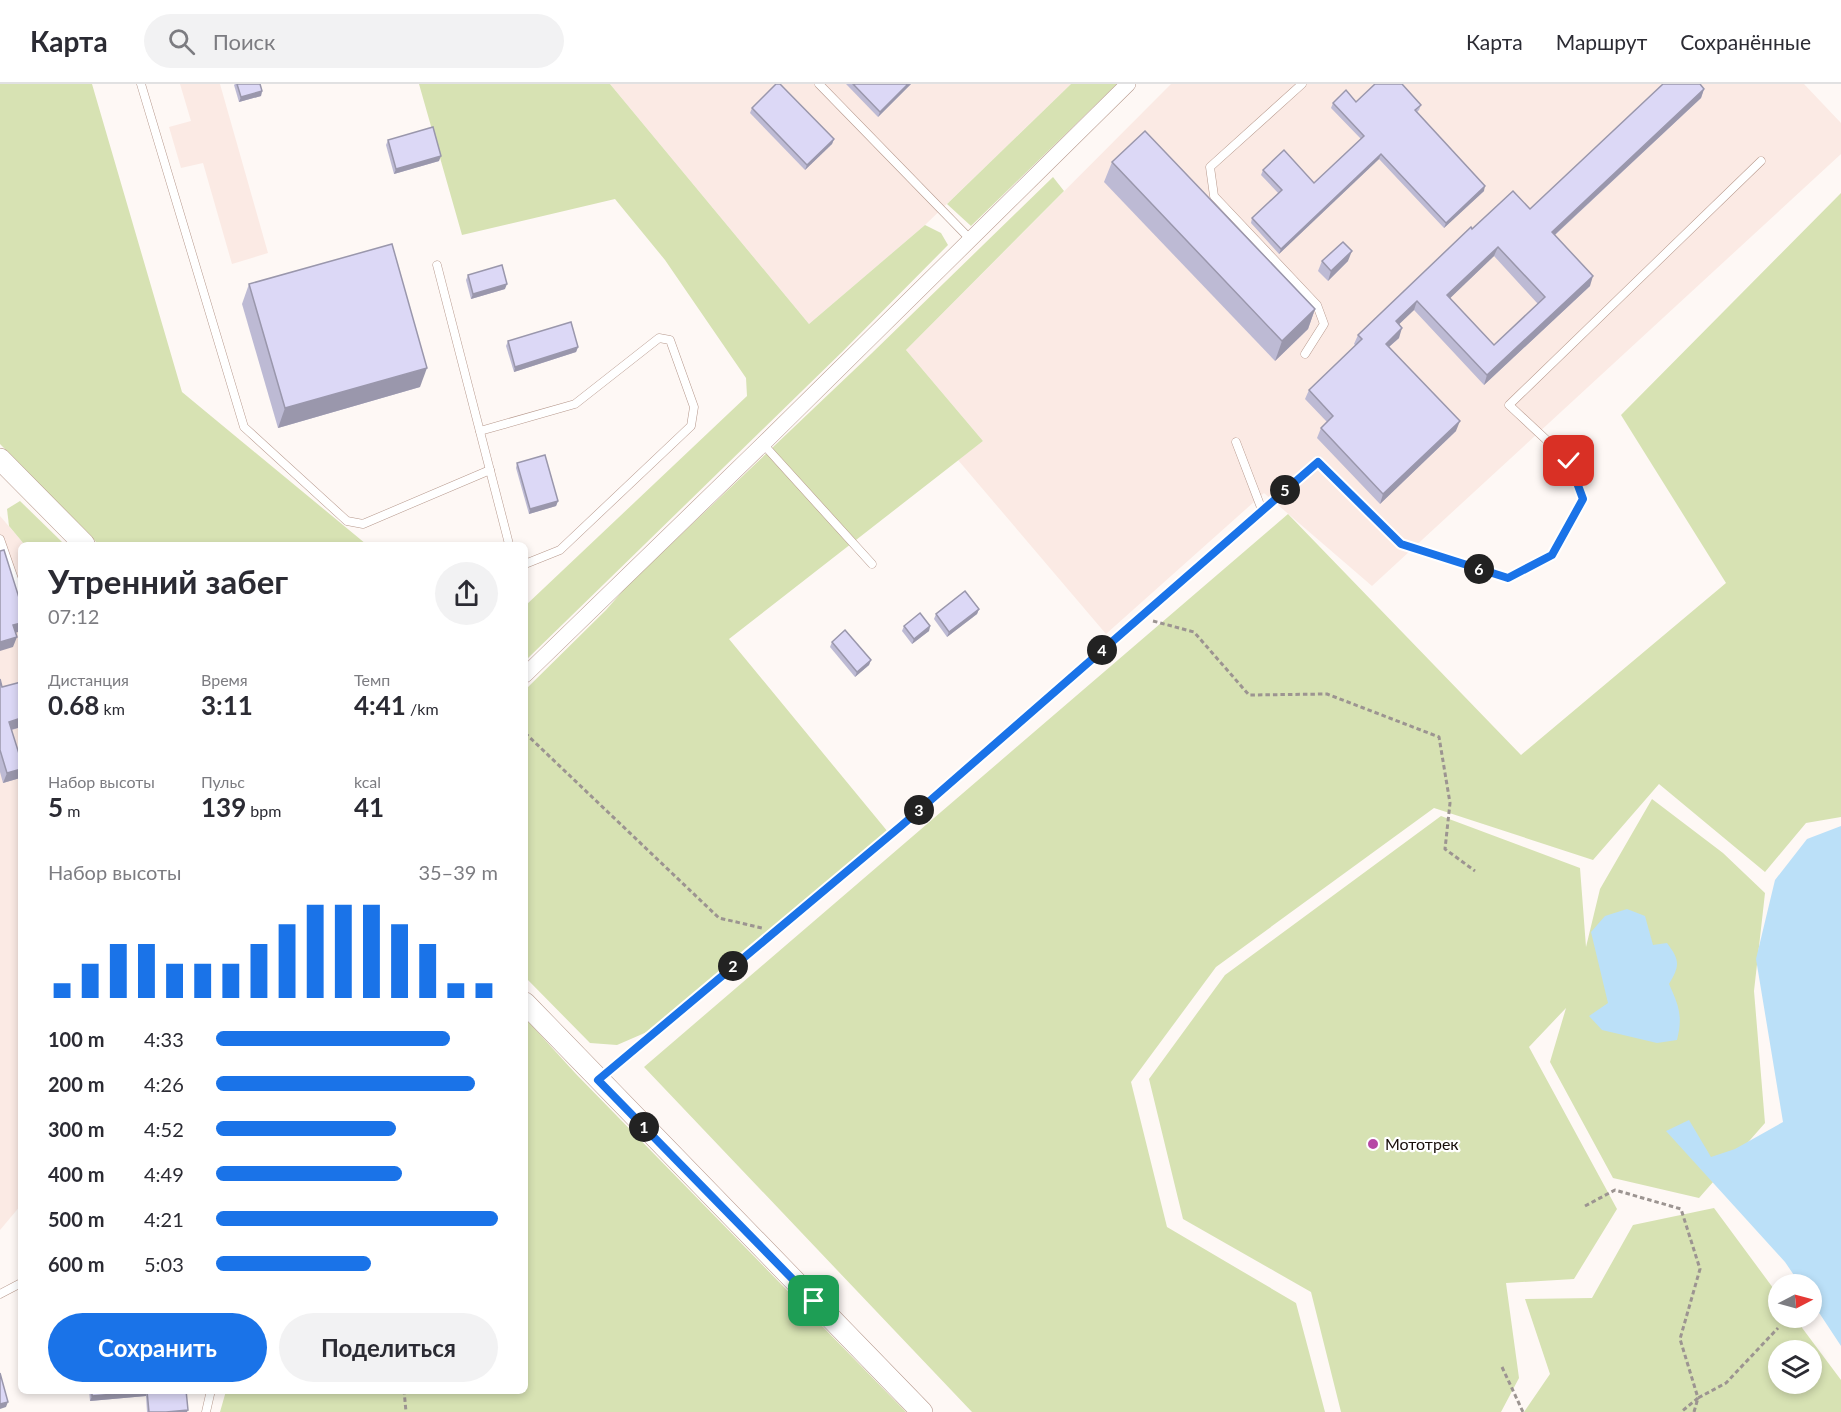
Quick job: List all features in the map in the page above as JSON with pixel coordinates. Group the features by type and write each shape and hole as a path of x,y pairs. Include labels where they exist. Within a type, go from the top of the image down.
{"main road":[{"path":"0,459 82,542"},
{"path":"528,1006 922,1412"}],"street":[{"path":"528,672 1128,84"}],"lane":[{"path":"141,84 244,427 347,521 355,523 363,524 490,470"},
{"path":"819,84 971,240"},
{"path":"1302,84 1210,166 1214,196 1317,305 1324,324 1305,354"},
{"path":"598,1080 901,826 1318,462 1401,544 1508,578 1552,555 1583,499 1569,461 1509,405 1761,161"},
{"path":"437,265 508,542"},
{"path":"480,431 575,404 659,338 670,340 694,407 691,426 560,550 528,563"},
{"path":"1236,442 1262,510"},
{"path":"763,444 872,564"},
{"path":"0,539 18,590"},
{"path":"0,1294 18,1285"},
{"path":"206,1412 210,1394"}],"path":[{"path":"1140,617 1194,632 1249,695 1328,694 1439,737 1450,803 1445,849 1475,871"},
{"path":"528,735 719,918 776,931"},
{"path":"1585,1206 1615,1190 1681,1209 1700,1269 1680,1339 1698,1398 1694,1412"},
{"path":"1681,1412 1698,1398 1726,1383 1778,1328"},
{"path":"1502,1367 1523,1412"},
{"path":"404,1394 406,1412"}],"shaded area":[{"path":"180,84 220,84 268,253 232,264 203,163 181,168 169,127 191,121"},
{"path":"610,84 1071,84 925,225 809,324"},
{"path":"1171,84 1804,84 1841,123 1841,154 1372,586 1264,493 1106,634 958,460 983,441 906,350"},
{"path":"0,516 22,542 18,542 18,1209 0,1230"}],"green space":[{"path":"0,84 92,84 182,392 364,542 96,542 0,444"},
{"path":"419,84 610,84 809,324 925,225 941,233 948,245 843,351 528,658 528,603 747,396 746,378 665,260 615,199 462,235"},
{"path":"1071,84 1117,84 971,226 947,204"},
{"path":"1053,177 1064,191 906,350 983,441 729,639 888,832 647,1032 617,1045 590,1043 528,980 528,687 628,585"},
{"path":"1841,193 1841,817 1806,823 1765,872 1659,784 1593,860 1434,808 1216,967 1131,1082 1167,1227 1296,1303 1325,1412 972,1412 644,1067 1288,514 1521,755 1726,583 1621,415"},
{"path":"20,501 62,542 22,542 9,526 7,509"},
{"name":"Мототрек","path":"1652,799 1723,853 1765,893 1754,991 1765,1123 1699,1198 1613,1178 1550,1062 1566,1008 1529,1047 1617,1209 1574,1279 1506,1283 1519,1378 1501,1412 1341,1412 1311,1292 1183,1219 1149,1079 1225,975 1441,816 1580,868 1586,947 1600,889"},
{"path":"528,1021 576,1074 906,1412 220,1412 225,1394 528,1394"},
{"path":"1714,1208 1768,1281 1768,1328 1802,1328 1811,1340 1768,1340 1768,1394 1822,1394 1822,1355 1841,1380 1841,1412 1524,1412 1550,1374 1525,1299 1592,1298 1633,1225"}],"water":[{"path":"1841,826 1841,1346 1822,1317 1822,1274 1793,1274 1785,1262 1666,1131 1689,1120 1711,1157 1735,1149 1783,1122 1756,959 1775,880 1807,839"},
{"path":"1627,909 1645,916 1653,945 1667,943 1676,959 1677,968 1669,984 1679,1011 1680,1024 1677,1040 1657,1043 1602,1030 1589,1016 1608,1003 1591,932 1605,916"}],"building":[{"path":"237,84 260,84 262,91 241,97"},
{"path":"776,84 780,84 834,139 807,165 752,108"},
{"path":"853,84 908,84 880,112"},
{"path":"1375,84 1402,84 1421,105 1415,110 1485,186 1446,223 1381,154 1281,249 1252,218 1282,190 1263,170 1284,150 1314,183 1364,136 1333,103 1346,90 1356,102"},
{"path":"1663,84 1700,84 1704,89 1552,232 1593,276 1487,375 1417,301 1396,321 1402,328 1386,344 1460,421 1383,494 1321,428 1333,416 1309,390 1362,339 1358,335 1471,227 1472,229 1513,191 1530,209","holes":["1498,247 1545,297 1494,345 1447,295"]},
{"path":"433,127 441,156 396,169 388,140"},
{"path":"1145,131 1315,309 1282,341 1112,162"},
{"path":"1343,242 1352,251 1331,271 1322,261"},
{"path":"392,244 427,368 285,408 249,284"},
{"path":"502,265 507,284 473,294 468,275"},
{"path":"571,322 578,347 515,367 508,341"},
{"path":"545,455 558,501 530,509 517,463"},
{"path":"4,550 18,594 18,624 13,625 17,637 0,642 0,551"},
{"path":"965,591 979,609 949,632 936,614"},
{"path":"920,613 930,626 914,639 904,626"},
{"path":"845,630 871,660 857,672 832,642"},
{"path":"0,679 2,687 18,683 18,719 9,722 18,750 18,770 7,773 0,750"},
{"path":"0,1373 8,1402 0,1404"},
{"path":"147,1394 186,1394 188,1410 149,1412"}],"place":[{"name":"Мототрек","path":"1373,1144"}],"route":[{"path":"814,1301 598,1080 901,826 1318,462 1401,544 1508,578 1552,555 1583,499 1569,461"}]}
